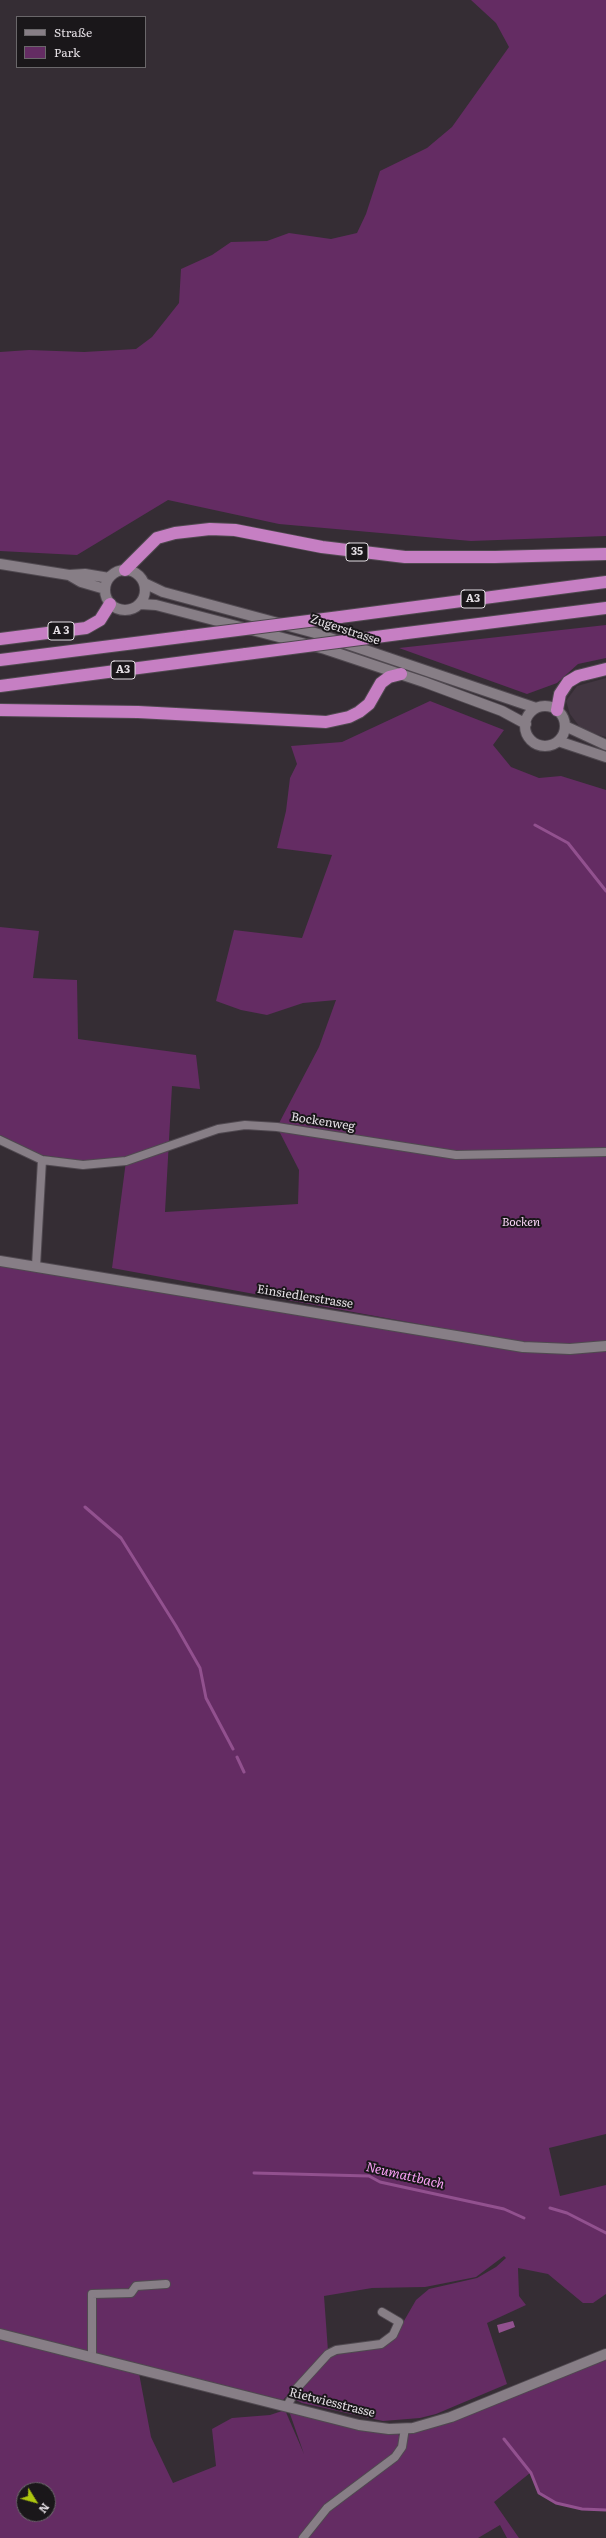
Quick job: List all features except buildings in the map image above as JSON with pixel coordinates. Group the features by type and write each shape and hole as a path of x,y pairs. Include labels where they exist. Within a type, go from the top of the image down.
{"highway":[{"name":"35","path":"125,570 157,538 174,533 210,529 235,530 322,547 405,557 495,557 606,554"},
{"name":"A3","path":"0,660 606,582"},
{"name":"A 3","path":"0,639 86,628 100,620 110,604"},
{"name":"A3","path":"0,686 606,608"},
{"path":"557,710 560,694 568,682 578,676 606,669"},
{"path":"0,710 138,712 326,722 349,717 359,712 369,704 381,683 389,678 401,674"}],"main road":[{"path":"0,564 69,575 85,574 109,578"},
{"path":"110,604 105,589 109,578 114,574 125,570"},
{"name":"Zugerstrasse","path":"125,570 137,574 144,583 163,592 315,633 536,708 549,706 557,710"},
{"path":"69,575 81,582 105,589"},
{"path":"140,604 145,594 144,583"},
{"name":"Zugerstrasse","path":"110,604 122,610 135,608 140,604 156,605 325,649 401,674 502,711 526,724"},
{"path":"536,708 529,715 526,724 528,735 536,743 548,746 558,741 565,726 562,715 557,710"},
{"path":"565,726 606,745"},
{"path":"558,741 606,758"},
{"name":"Einsiedlerstrasse","path":"0,1261 523,1347 570,1350 606,1346"},
{"name":"Rietwiesstrasse","path":"0,2334 359,2425 405,2428 452,2417 606,2354"}],"street":[{"name":"Bockenweg","path":"0,1140 42,1160 83,1165 126,1161 218,1129 245,1125 277,1127 456,1155 606,1152"},
{"path":"36,1266 42,1160"},
{"path":"92,2357 92,2294 131,2293 136,2286 166,2284"},
{"path":"287,2406 297,2388 328,2354 336,2350 381,2344 393,2335 399,2322 382,2312"},
{"path":"302,2538 327,2508 395,2457 402,2447 405,2428"}],"shaded area":[{"path":"606,678 606,737 582,730 570,714 566,701 577,686"},
{"path":"513,2321 515,2327 499,2333 497,2325"}],"green space":[{"path":"471,0 606,0 606,536 471,541 279,524 168,500 77,555 0,551 0,352 29,350 84,352 136,349 152,337 179,303 181,269 212,255 231,242 267,241 289,233 331,239 357,233 366,214 380,171 427,148 452,127 509,47 496,23"},
{"path":"606,625 606,658 578,664 557,683 527,694 399,648"},
{"name":"Bocken","path":"430,701 504,730 493,745 511,767 539,778 561,776 606,790 606,1344 553,1345 512,1341 112,1268 126,1161 123,1158 84,1161 41,1155 0,1135 0,927 39,931 33,978 77,980 78,1039 196,1055 200,1089 172,1086 165,1212 298,1204 299,1170 277,1127 319,1047 336,1000 303,1003 267,1015 241,1010 216,1001 234,930 302,938 332,855 277,848 286,811 290,778 297,764 291,746 342,742"},
{"path":"0,1264 570,1349 606,1351 606,2134 549,2148 560,2196 606,2185 606,2294 593,2303 583,2303 548,2274 518,2268 519,2296 526,2305 487,2323 507,2384 436,2414 420,2418 383,2421 302,2403 296,2400 295,2396 330,2356 393,2340 416,2300 429,2289 477,2278 496,2267 506,2258 504,2256 476,2277 425,2287 372,2288 324,2296 328,2351 283,2400 0,2330"},
{"path":"0,2334 138,2368 151,2437 173,2483 216,2466 212,2429 232,2418 270,2415 285,2410 304,2454 289,2411 398,2433 402,2445 405,2428 413,2428 606,2354 606,2510 582,2509 556,2503 539,2493 530,2473 494,2502 519,2538 507,2538 500,2525 478,2538 0,2538"}],"waterway":[{"path":"535,825 568,843 606,891"},
{"path":"85,1507 121,1538 176,1626 200,1668 206,1698 233,1749"},
{"path":"237,1757 244,1772"},
{"name":"Neumattbach","path":"254,2173 369,2176 380,2182 504,2209 524,2218"},
{"name":"Neumattbach","path":"550,2208 567,2213 606,2233"},
{"path":"504,2439 531,2473 539,2493 556,2503 582,2509 606,2510"}]}
